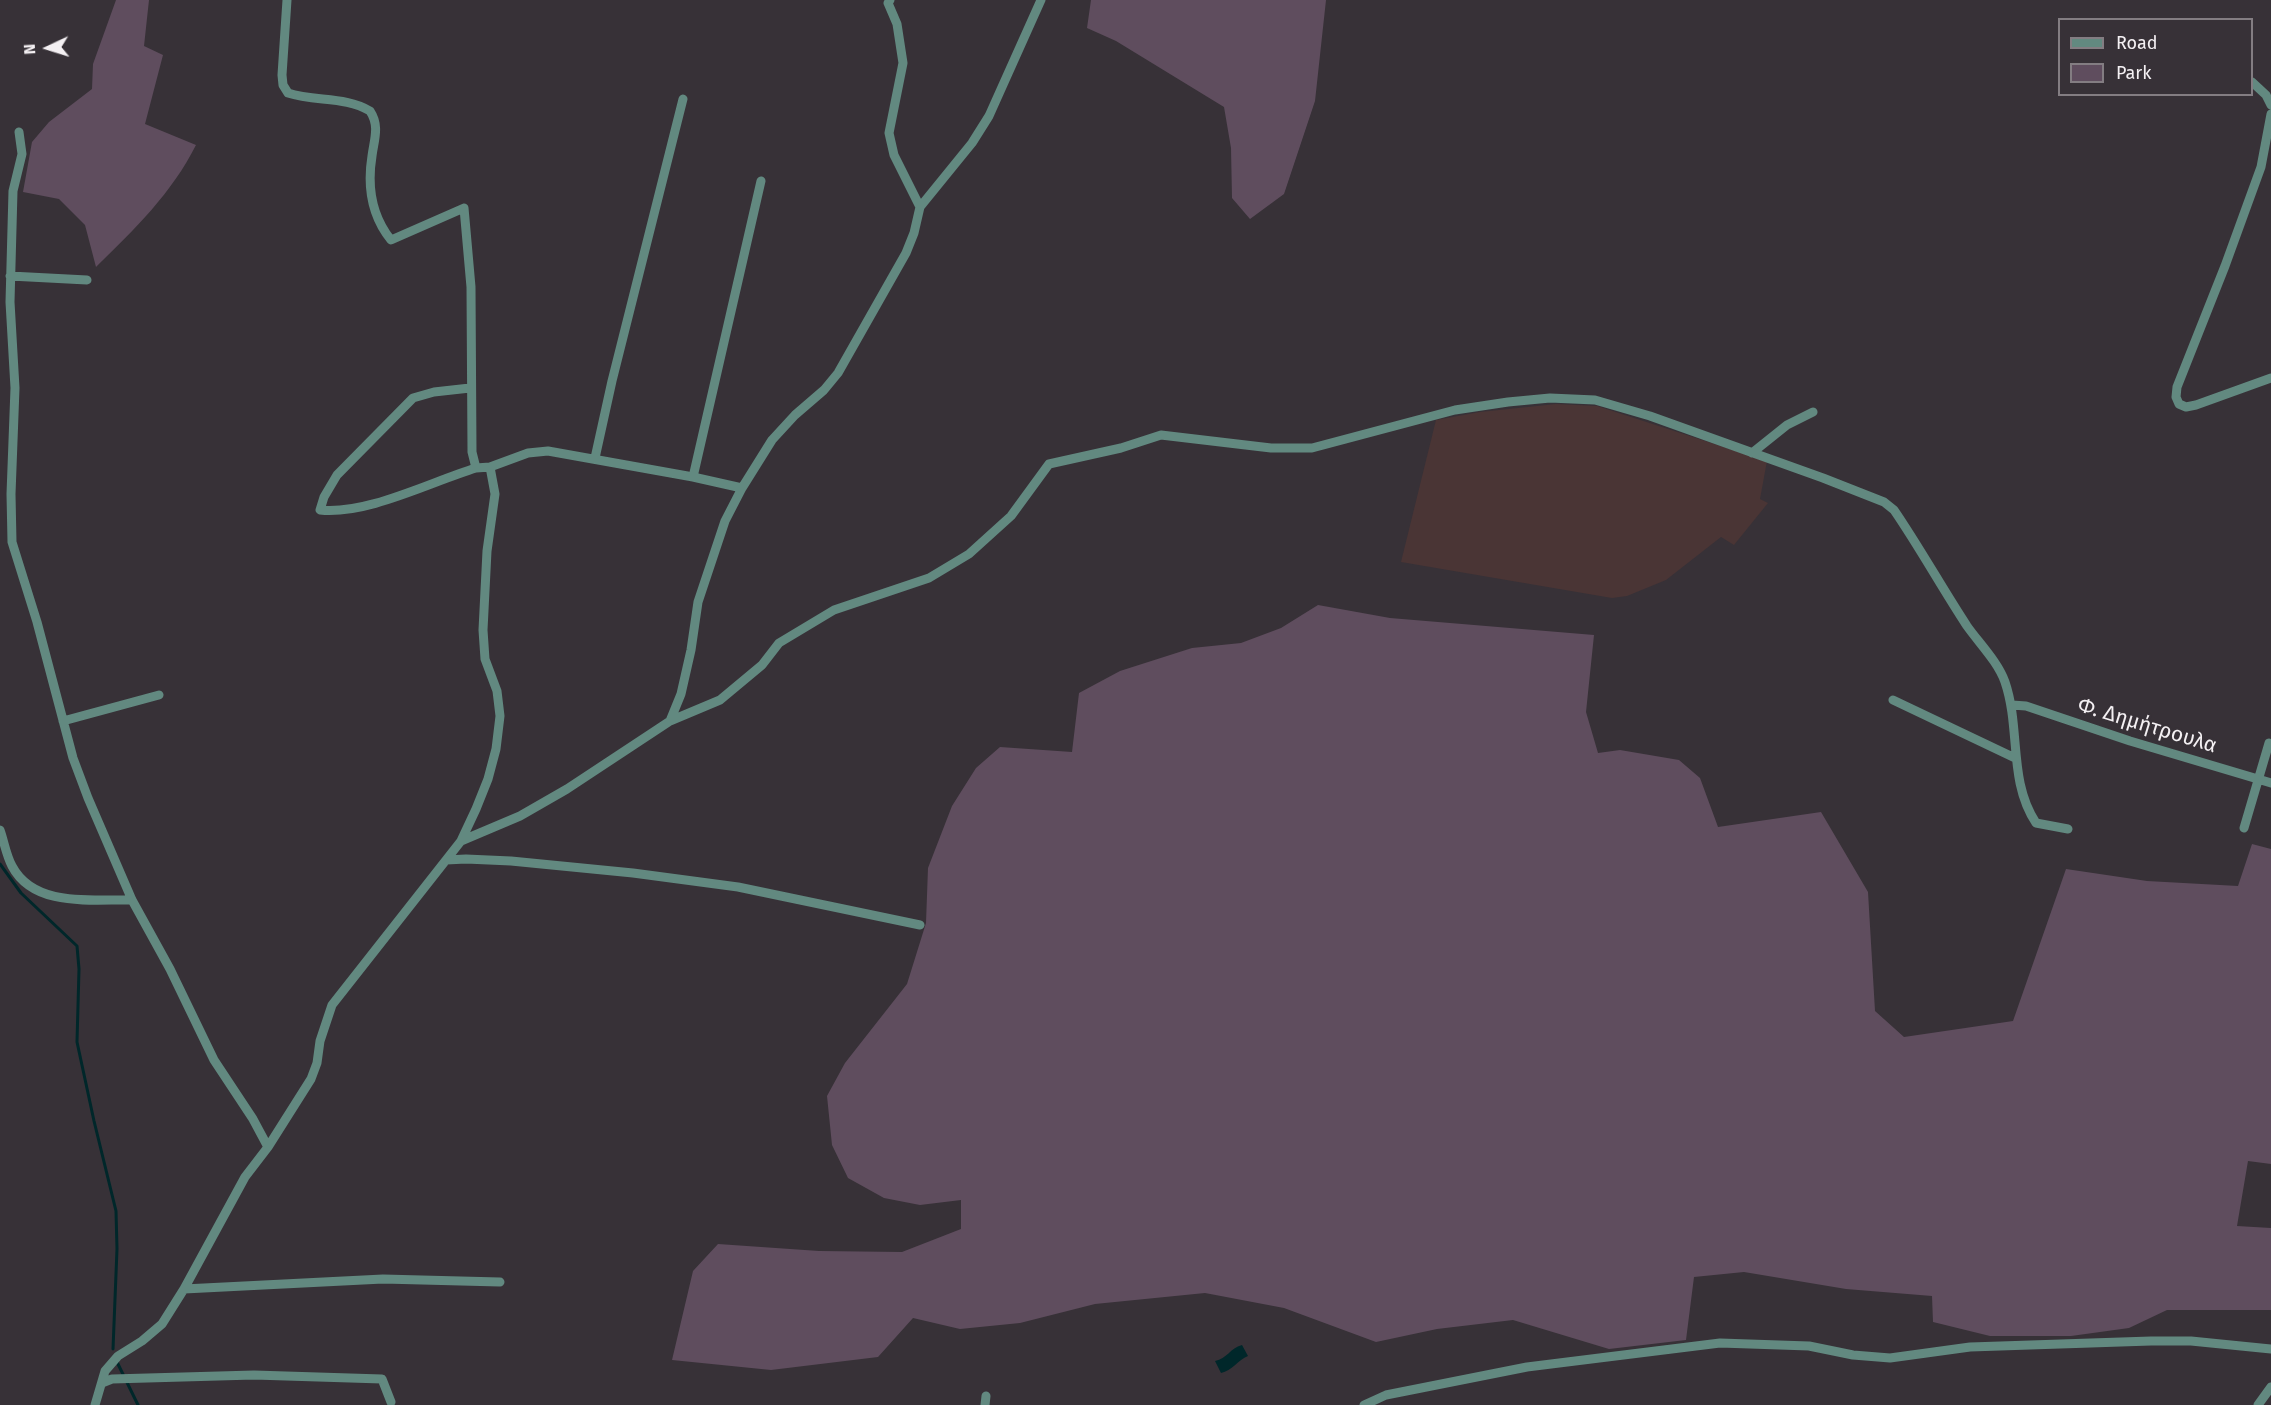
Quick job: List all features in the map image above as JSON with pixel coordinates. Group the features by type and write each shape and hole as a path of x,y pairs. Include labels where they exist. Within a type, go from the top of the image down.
{"street":[{"path":"286,0 283,85 288,93 296,96 341,101 370,111 376,124 370,187 373,208 380,227 391,240 464,208 471,287 470,388 472,452 476,468"},
{"path":"670,721 681,694 698,602 725,521 742,488 772,440 838,374 906,253 914,233 920,207 972,143 989,116 1041,0"},
{"path":"888,1 897,24 903,63 889,133 894,155 920,207"},
{"path":"2253,83 2266,94 2271,105"},
{"path":"595,458 612,381 683,99"},
{"path":"2271,114 2261,166 2221,277 2177,387 2176,397 2180,404 2186,407 2271,378"},
{"path":"19,132 22,154 13,191 10,276 15,388 11,494 12,542 37,622 73,758 88,798 132,900 170,969 214,1060 253,1119 268,1147"},
{"path":"693,477 761,181"},
{"path":"10,276 87,280"},
{"path":"470,388 434,392 413,398 337,475 324,496 320,510 337,512 373,504 476,468 490,467 528,453 548,451 595,458 742,488"},
{"path":"461,841 520,816 549,800 670,721 720,700 762,664 778,643 834,610 879,597 929,578 969,555 1011,516 1049,464 1120,448 1161,435 1271,448 1312,448 1455,410 1550,398 1595,400 1650,416 1884,502 1894,510 2004,679 2012,705 2015,758 2028,811 2036,824 2068,829"},
{"path":"1752,453 1787,425 1813,412"},
{"path":"95,1405 105,1371 118,1356 142,1341 162,1324 184,1289 245,1177 268,1147 311,1078 317,1063 320,1041 333,1005 461,841 488,779 496,749 500,716 497,691 485,659 483,630 488,551 495,494 490,467"},
{"path":"0,491 11,494"},
{"path":"63,721 159,695"},
{"path":"1893,700 2015,758"},
{"name":"Φ. Δημήτρουλα","path":"2012,705 2026,706 2130,741 2271,783"},
{"path":"2244,828 2269,743"},
{"path":"0,830 12,866 27,884 40,893 65,897 132,900"},
{"path":"446,860 511,861 645,874 738,888 920,925"},
{"path":"184,1289 383,1279 500,1282"},
{"path":"1364,1405 1386,1395 1527,1367 1720,1343 1809,1346 1890,1358 1970,1347 2151,1341 2191,1341 2271,1349"},
{"path":"102,1383 112,1379 254,1376 382,1379 391,1402"},
{"path":"2258,1405 2271,1387"}],"shaded area":[{"path":"1556,404 1597,406 1767,461 1760,499 1768,503 1734,545 1721,537 1666,580 1627,596 1612,598 1401,562 1436,420 1480,412"}],"green space":[{"path":"116,0 149,0 144,46 163,55 145,124 196,145 164,195 96,267 85,225 59,199 23,192 32,142 49,122 92,89 93,64"},
{"path":"1091,0 1326,0 1315,101 1284,194 1250,219 1232,198 1231,148 1224,107 1116,41 1087,28"},
{"path":"1318,605 1390,618 1594,635 1586,712 1598,753 1620,750 1679,760 1700,778 1718,827 1821,812 1868,892 1875,1011 1904,1037 2013,1021 2066,869 2147,881 2238,886 2252,844 2271,849 2271,1164 2248,1161 2237,1226 2271,1228 2271,1310 2167,1310 2129,1328 2071,1336 1990,1336 1933,1322 1932,1296 1846,1289 1744,1272 1694,1277 1686,1340 1609,1349 1513,1320 1437,1329 1376,1342 1284,1308 1205,1293 1095,1304 1020,1323 960,1329 913,1318 878,1357 771,1370 672,1360 693,1271 718,1244 819,1251 902,1252 961,1229 961,1200 920,1205 884,1198 848,1178 832,1145 827,1096 845,1063 907,984 926,923 928,868 952,806 976,768 1000,747 1072,752 1079,693 1120,671 1192,648 1241,643 1281,628"}],"water":[{"path":"1242,1345 1248,1356 1221,1373 1215,1361"}],"waterway":[{"path":"0,864 21,893 77,946 79,969 77,1042 116,1211 117,1249 113,1349"},
{"path":"117,1362 138,1405"}]}
